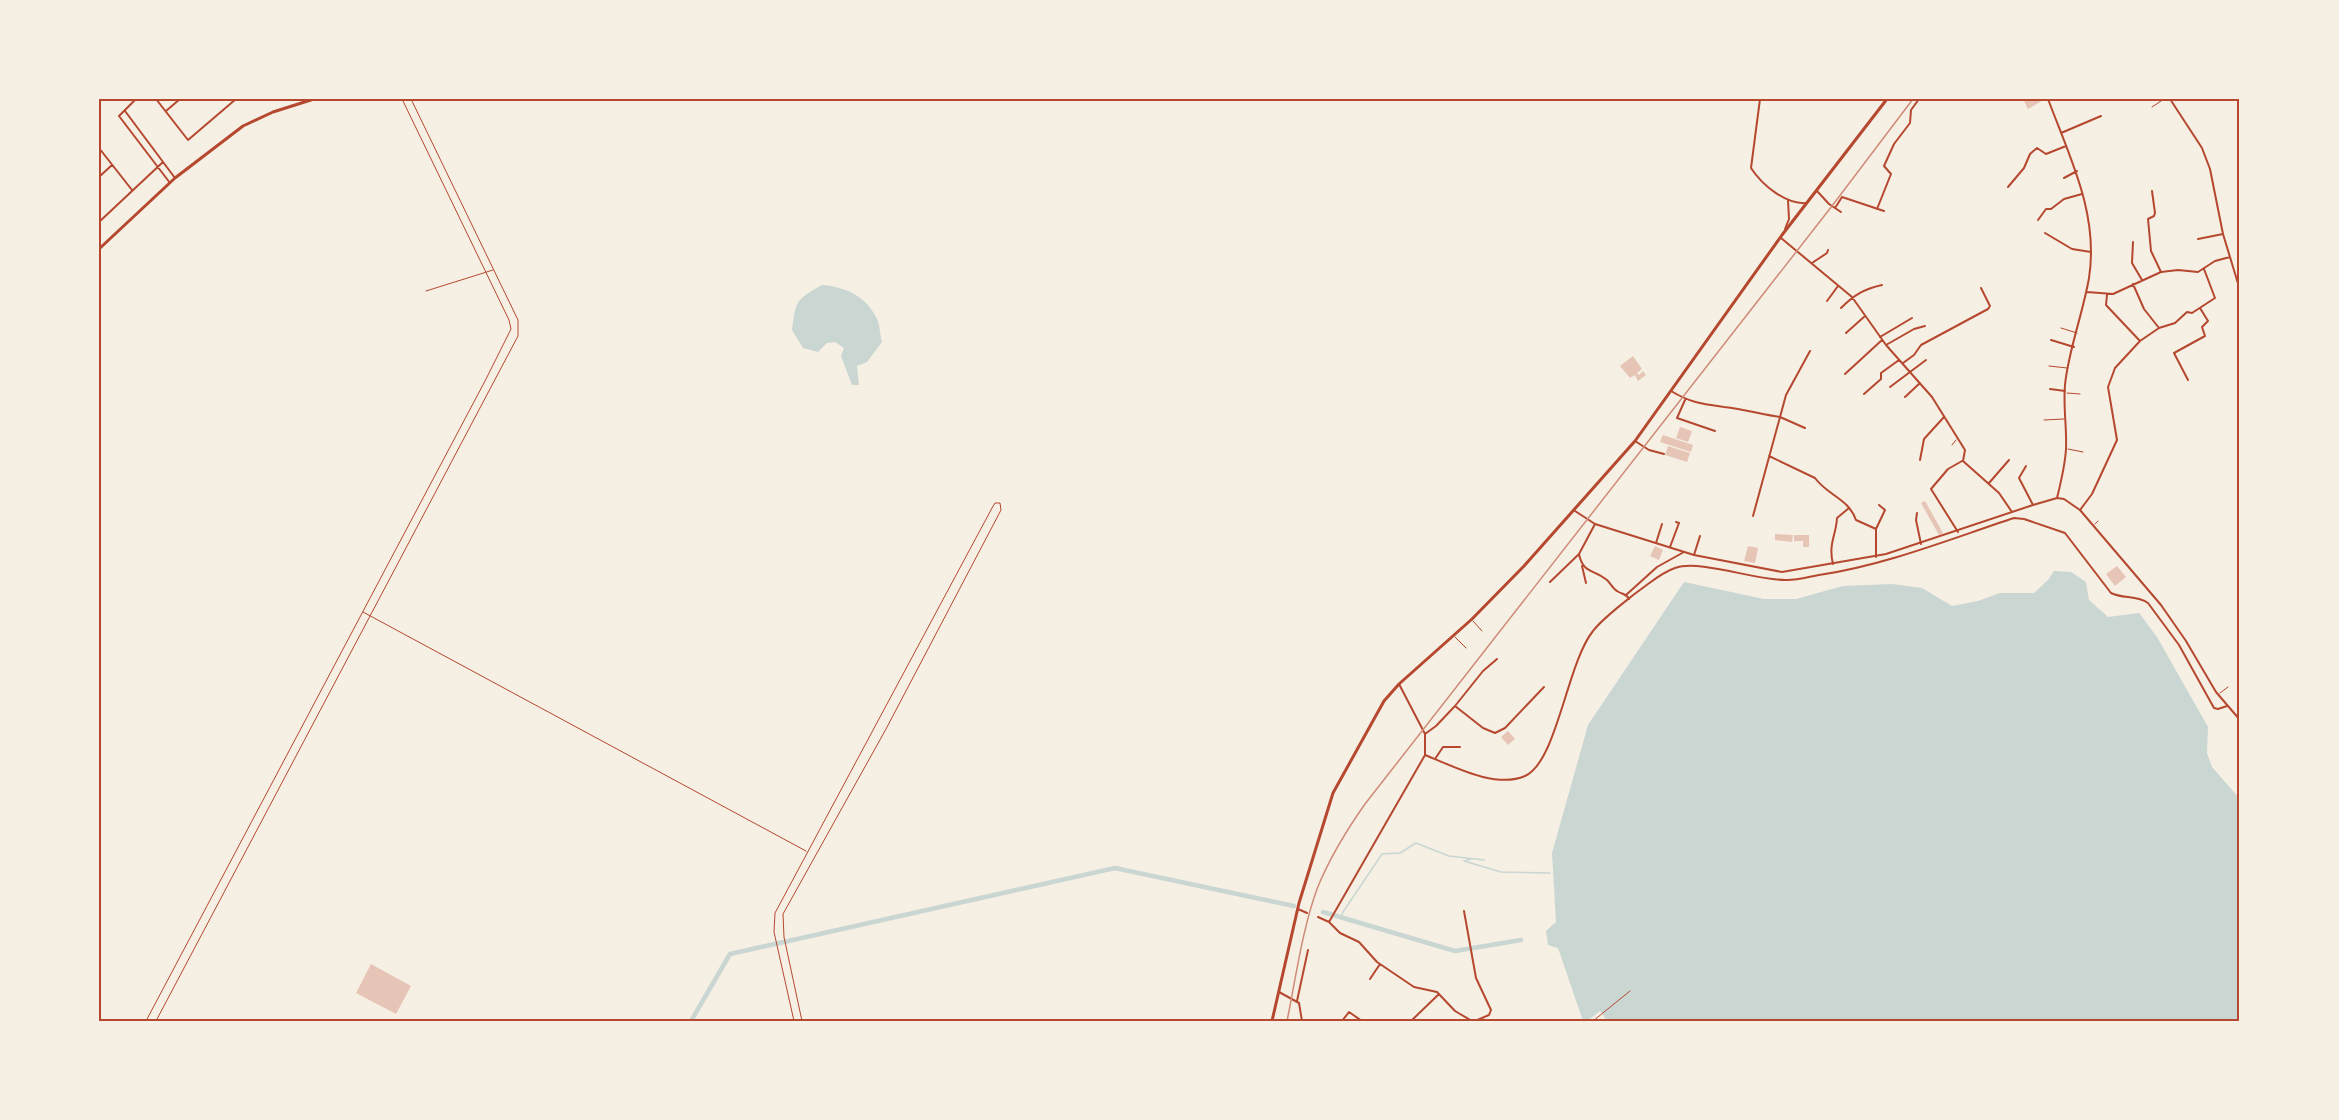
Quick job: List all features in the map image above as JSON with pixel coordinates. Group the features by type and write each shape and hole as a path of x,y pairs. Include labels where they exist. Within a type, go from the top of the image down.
{"highway":[{"path":"99,249 170,183 243,126 273,112 314,99"},
{"path":"1272,1021 1306,877 1339,780 1378,711 1399,684 1472,619 1575,511 1635,441 1781,236 1887,99"}],"street":[{"path":"136,99 119,116 170,183"},
{"path":"156,99 188,140 236,99"},
{"path":"166,111 180,99"},
{"path":"1760,99 1751,168 1762,182 1788,200 1798,204 1808,203"},
{"path":"1877,209 1891,174 1884,167 1886,161 1894,144 1910,123 1911,110 1919,99"},
{"path":"2048,99 2077,171 2089,219 2092,252 2086,292 2068,369 2065,392 2066,448 2064,471 2057,498"},
{"path":"2170,99 2202,148 2210,169 2223,234 2240,290"},
{"path":"125,111 176,178"},
{"path":"2061,133 2101,116"},
{"path":"2008,187 2037,148 2046,154 2066,146"},
{"path":"99,148 132,190"},
{"path":"99,222 163,162"},
{"path":"99,177 112,165"},
{"path":"2064,178 2077,171"},
{"path":"1817,191 1841,212"},
{"path":"2152,191 2155,213 2148,219 2151,251 2161,272"},
{"path":"2038,220 2046,209 2064,199 2082,194"},
{"path":"1835,208 1842,197 1884,211"},
{"path":"1788,200 1789,219 1781,236 1852,297 1886,345 1920,383 1944,417 1965,451 1963,461"},
{"path":"2045,233 2072,249 2092,252"},
{"path":"2198,239 2223,234"},
{"path":"2133,242 2132,263 2142,280"},
{"path":"1812,263 1828,250"},
{"path":"2086,292 2107,295 2161,272 2178,270 2194,272 2204,269 2215,261 2230,257"},
{"path":"2080,510 2092,494 2117,440 2108,387 2114,370 2140,341 2159,328 2175,322 2187,311 2192,314 2216,296 2204,269"},
{"path":"2133,284 2144,309 2159,328"},
{"path":"1841,308 1852,297 1864,290 1882,285"},
{"path":"1827,301 1838,286"},
{"path":"1903,363 1921,345 1988,309 1990,306 1981,288"},
{"path":"2107,295 2106,305 2140,341"},
{"path":"2188,380 2174,353 2205,336 2202,327 2208,321 2200,308"},
{"path":"1845,333 1865,316"},
{"path":"1845,374 1881,338 1912,318"},
{"path":"1886,345 1914,329 1925,326"},
{"path":"2051,340 2074,347"},
{"path":"1753,516 1786,395 1810,351"},
{"path":"1864,394 1881,379 1881,373 1899,360"},
{"path":"1890,387 1926,360"},
{"path":"1905,397 1920,383"},
{"path":"2050,389 2065,392"},
{"path":"1671,391 1710,407 1724,407 1780,417 1805,428"},
{"path":"1686,399 1677,418 1715,431"},
{"path":"1920,460 1924,439 1944,417"},
{"path":"1635,441 1649,450 1664,454"},
{"path":"1769,456 1815,478 1819,484 1844,501 1853,511 1856,520 1876,529"},
{"path":"1989,483 2008,460"},
{"path":"1963,461 1999,493 2012,512"},
{"path":"1958,532 1931,489 1948,469 1963,461"},
{"path":"2026,466 2019,478 2033,505"},
{"path":"1575,511 1594,524 1694,555 1782,572 1876,557 1958,532 2033,505 2057,498 2064,499 2080,510 2094,525 2161,605 2218,695 2240,720"},
{"path":"1876,557 1876,529 1885,510 1879,505"},
{"path":"1833,564 1830,545 1837,526 1837,518 1849,508"},
{"path":"1917,513 1916,520 1921,544"},
{"path":"1425,755 1468,773 1498,778 1524,777 1535,770 1545,754 1577,658 1593,630 1647,585 1676,567 1695,566 1759,578 1787,580 1840,572 1892,559 2019,518 2065,533 2111,593 2120,597 2142,599 2148,603 2179,645 2214,708 2227,706"},
{"path":"1671,547 1679,523 1676,522"},
{"path":"1550,582 1579,554 1594,524"},
{"path":"1656,543 1662,524"},
{"path":"1694,555 1700,536"},
{"path":"1626,595 1657,567 1684,552"},
{"path":"1579,554 1586,583"},
{"path":"1581,564 1606,580 1616,591 1626,595 1629,599"},
{"path":"1425,734 1436,726 1497,659"},
{"path":"1329,921 1425,755 1425,734 1399,684"},
{"path":"1455,706 1483,728 1495,733 1505,728 1544,687"},
{"path":"1435,759 1443,747 1460,747"},
{"path":"1298,908 1307,913"},
{"path":"1318,917 1329,921 1340,933 1359,942 1380,964 1414,987 1433,990 1455,1011 1474,1021 1489,1015 1491,1010 1479,988 1473,966 1464,911"},
{"path":"1297,1000 1308,950"},
{"path":"1370,979 1380,964"},
{"path":"1279,992 1297,1000 1301,1006 1302,1021"},
{"path":"1411,1021 1439,994"},
{"path":"1342,1021 1349,1012 1362,1021"}],"lane":[{"path":"146,1021 511,329 509,320 402,99"},
{"path":"156,1021 518,336 518,320 411,99"},
{"path":"2152,108 2164,99"},
{"path":"426,291 494,269"},
{"path":"2061,328 2077,333"},
{"path":"2049,366 2068,369"},
{"path":"2065,392 2080,394"},
{"path":"2044,420 2066,419"},
{"path":"1952,445 1958,439"},
{"path":"2066,448 2083,452"},
{"path":"794,1021 773,921 775,913 995,503 1000,503 1001,510 913,677 783,914 784,937 802,1021"},
{"path":"2094,525 2098,521"},
{"path":"2109,543 2113,541"},
{"path":"2116,551 2120,549"},
{"path":"363,612 808,852"},
{"path":"1472,619 1482,632"},
{"path":"1454,636 1466,648"},
{"path":"2187,644 2192,641"},
{"path":"2218,695 2229,687"}],"path":[{"path":"1593,1021 1630,991"}],"shaded area":[{"path":"822,285 854,294 867,304 878,321 882,342 867,362 857,366 859,385 852,385 841,356 844,348 835,342 827,343 818,352 803,348 792,330 798,302 806,294"},
{"path":"2054,571 2071,572 2086,582 2089,600 2108,617 2139,613 2157,637 2208,727 2207,753 2212,767 2240,799 2240,1021 1607,1021 1600,1011 1587,1021 1583,1021 1558,948 1548,945 1546,931 1556,922 1552,853 1588,725 1684,582 1764,599 1796,599 1843,586 1892,584 1922,588 1952,606 1978,601 2000,593 2034,593"}],"building":[{"path":"2023,99 2045,99 2028,109"},
{"path":"1633,356 1642,369 1637,373 1639,375 1643,371 1646,375 1638,381 1635,375 1630,378 1620,366"},
{"path":"1680,427 1692,431 1688,442 1676,438"},
{"path":"1663,435 1693,445 1691,452 1660,442"},
{"path":"1668,446 1690,453 1687,462 1665,455"},
{"path":"1925,501 1943,533 1939,535 1921,503"},
{"path":"1775,534 1793,535 1792,542 1775,540"},
{"path":"1794,535 1809,535 1809,547 1803,547 1803,541 1794,541"},
{"path":"1655,546 1663,550 1659,560 1650,556"},
{"path":"1748,546 1758,548 1755,563 1744,561"},
{"path":"2117,566 2126,577 2115,586 2106,574"},
{"path":"1508,731 1515,739 1508,745 1501,737"},
{"path":"371,964 411,986 396,1014 356,993"}],"waterway":[{"path":"1341,917 1382,854 1400,853 1416,843 1449,856 1484,860"},
{"path":"1471,859 1464,861 1501,872 1550,873"},
{"path":"691,1021 730,954 1115,868 1294,906"},
{"path":"1323,912 1455,951 1521,940"}],"railway":[{"path":"1287,1021 1303,938 1317,889 1332,856 1358,814 1913,99"}]}
